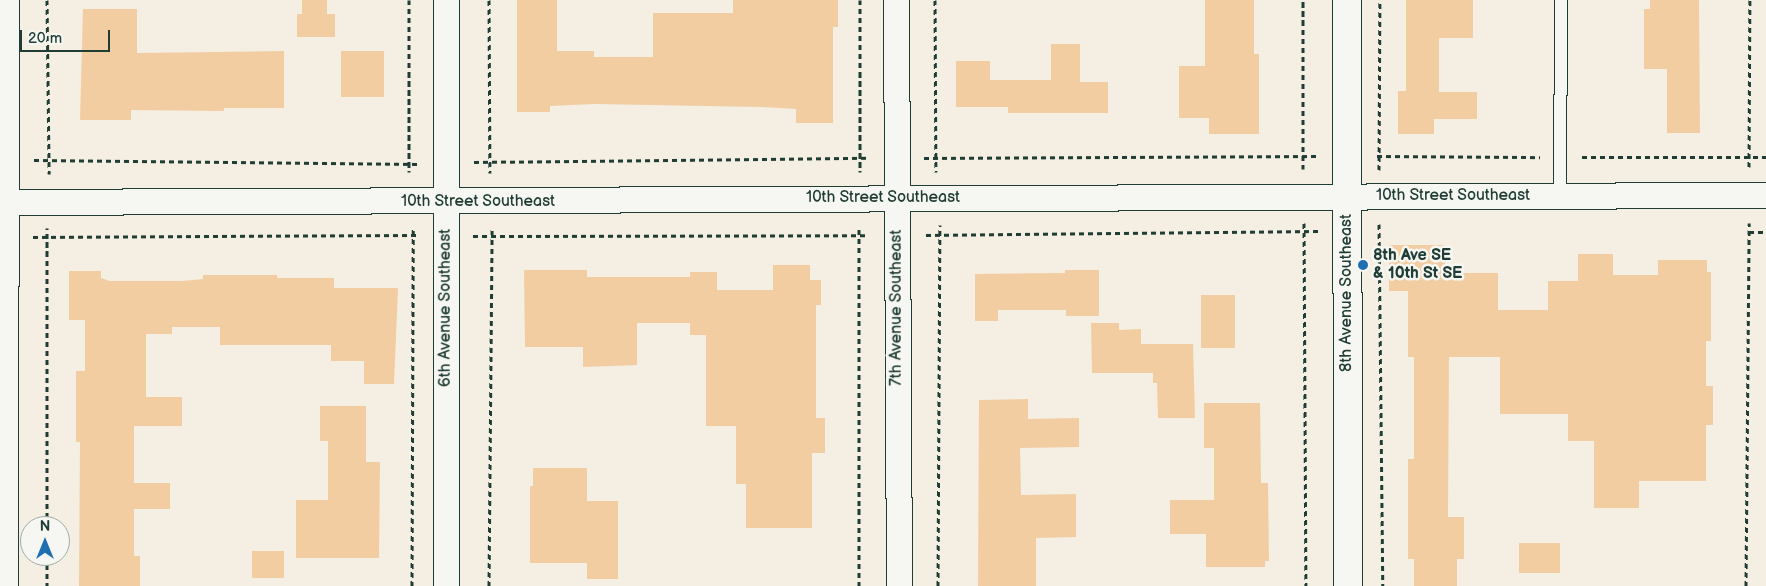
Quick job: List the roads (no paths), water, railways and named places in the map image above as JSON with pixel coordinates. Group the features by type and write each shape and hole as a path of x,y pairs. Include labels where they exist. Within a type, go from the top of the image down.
{"street":[{"path":"5,586 3,202 6,0"},
{"name":"6th Avenue Southeast","path":"446,0 446,586"},
{"name":"7th Avenue Southeast","path":"896,0 899,586"},
{"name":"8th Avenue Southeast","path":"1347,0 1348,586"},
{"name":"10th Street Southeast","path":"3,202 446,202 896,198 1766,195"}],"lane":[{"path":"1560,0 1560,196"}],"place":[{"name":"8th Ave SE & 10th St SE","path":"1363,265"}]}
